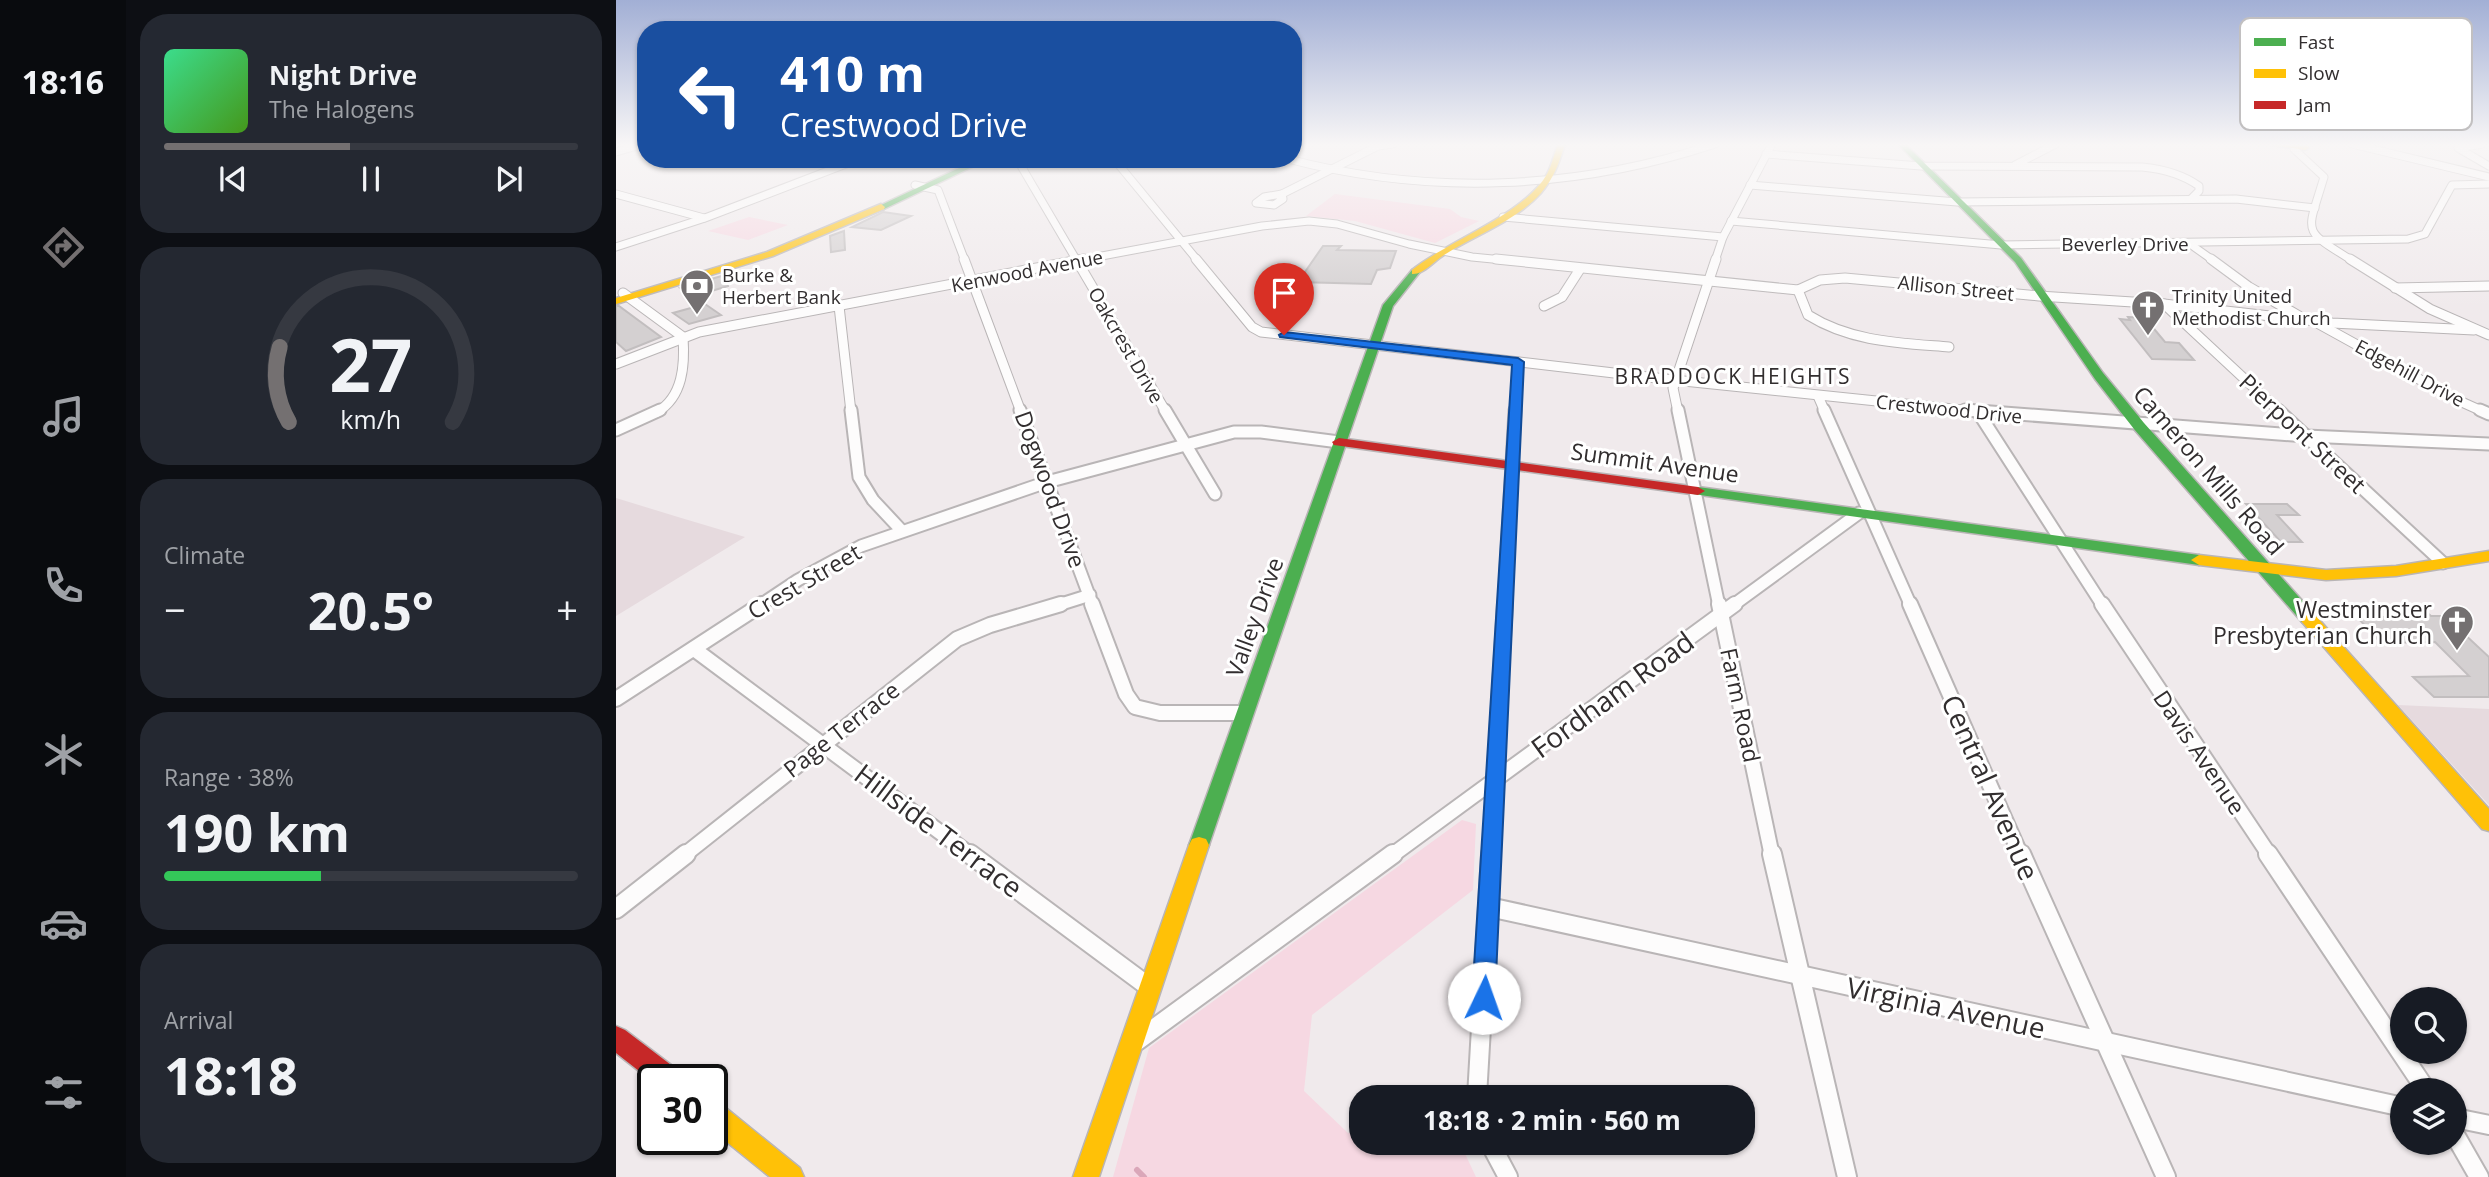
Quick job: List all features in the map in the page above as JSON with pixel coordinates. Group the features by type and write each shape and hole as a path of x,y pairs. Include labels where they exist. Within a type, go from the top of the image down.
{"street":[{"path":"634,199 705,218"},
{"path":"616,247 755,199"},
{"path":"621,296 770,254 830,230 893,199"},
{"name":"Dogwood Drive","path":"941,199 1126,694 1135,707 1160,712 1244,713"},
{"name":"Oakcrest Drive","path":"1041,199 1214,494"},
{"name":"Crestwood Drive","path":"1147,199 1256,330 1674,380 1978,412 2139,426 2489,444"},
{"name":"Valley Drive","path":"1086,1177 1149,987 1388,305 1410,276 1441,251 1503,217 1525,199"},
{"name":"Farm Road","path":"1743,199 1723,237 1674,380 1675,401 1847,1177"},
{"path":"1920,199 1957,202 2256,200 2315,208"},
{"name":"Cameron Mills Road","path":"1954,199 2029,274 2043,297 2139,426 2489,823"},
{"path":"2318,199 2311,226 2313,235 2319,242 2437,313 2489,335"},
{"name":"Beverley Drive","path":"1731,221 2001,245 2319,242 2408,239 2423,236 2444,199"},
{"path":"1503,217 1723,237"},
{"name":"Kenwood Avenue","path":"616,364 699,332 1276,224 1309,221 1350,226 1385,238 1441,251"},
{"name":"Edgehill Drive","path":"2190,244 2260,294 2444,394 2489,414"},
{"name":"Allison Street","path":"1441,251 1494,260 1798,290 1810,282 1845,278 2043,297 2164,304 2400,328 2474,330"},
{"path":"1544,306 1562,297 1580,269"},
{"path":"2395,288 2489,286"},
{"path":"1798,290 1808,315 1841,332 1877,340 1949,347"},
{"path":"616,429 673,400 685,353 683,337 621,296"},
{"name":"Pierpont Street","path":"2164,304 2443,563"},
{"path":"839,306 859,477 873,500 902,531"},
{"path":"1478,1085 1518,362"},
{"name":"Central Avenue","path":"1818,396 1864,514 2166,1177"},
{"name":"Davis Avenue","path":"1978,412 2059,540 2418,1078"},
{"name":"Summit Avenue","path":"1047,482 1185,444 1248,431 2262,566 2303,574 2343,576 2489,556"},
{"name":"Crest Street","path":"616,699 825,563 861,545 1047,482"},
{"name":"Fordham Road","path":"1128,1048 1722,613 1864,514"},
{"name":"Page Terrace","path":"616,909 957,639 990,625 1090,596"},
{"name":"Hillside Terrace","path":"694,649 1149,987"},
{"name":"Virginia Avenue","path":"1489,907 2390,1104"},
{"path":"616,1038 649,1064"},
{"path":"2467,1120 2489,1125"},
{"path":"728,1126 791,1177"},
{"path":"1496,1155 1508,1177"},
{"path":"2466,1155 2479,1177"}],"shaded area":[{"path":"1329,199 1373,199 1450,209 1461,217 1479,221 1435,243 1355,221 1306,216"},
{"path":"749,217 788,225 748,240 708,231"},
{"path":"616,498 678,517 745,537 616,616"},
{"path":"2398,705 2489,709 2489,805"},
{"path":"1462,820 1476,824 1473,890 1312,1015 1304,1091 1349,1133 1349,1155 1466,1155 1476,1177 1113,1177 1149,1048"}],"building":[{"path":"883,212 911,216 881,230 852,227"},
{"path":"844,231 845,250 831,252 830,236"},
{"path":"1323,246 1341,246 1337,250 1396,251 1390,268 1377,270 1371,284 1298,282"},
{"path":"725,275 728,286 692,297 680,288"},
{"name":"Burke & Herbert Bank","path":"705,304 721,315 689,324 673,313"},
{"path":"616,306 661,337 626,351 616,342"},
{"name":"Trinity United Methodist Church","path":"2128,317 2145,318 2165,342 2179,343 2194,360 2152,359 2120,319 2130,320"},
{"path":"2246,504 2287,504 2299,515 2277,515 2302,542 2281,542"},
{"name":"Westminster Presbyterian Church","path":"2399,610 2424,610 2431,616 2445,616 2489,657 2489,697 2434,697 2413,677 2469,676 2435,642 2381,643 2357,617 2405,617"}],"waterway":[{"path":"1137,1170 1144,1177"}],"traffic: fast":[{"path":"881,207 898,199"},
{"path":"1956,199 2018,260 2099,376 2139,426 2308,618"},
{"path":"1199,845 1388,305 1415,272"},
{"path":"1698,491 2199,560"}],"traffic: slow":[{"path":"1415,272 1430,259 1503,218 1530,199"},
{"path":"616,301 770,254 881,207"},
{"path":"2199,560 2326,575 2396,571 2489,556"},
{"path":"2308,618 2489,823"},
{"path":"1086,1177 1199,845"},
{"path":"728,1126 791,1177"}],"traffic: jam":[{"path":"1339,442 1698,491"},
{"path":"616,1038 649,1064"}],"place":[{"name":"Burke & Herbert Bank","path":"697,316"},
{"name":"Trinity United Methodist Church","path":"2148,337"},
{"name":"Westminster Presbyterian Church","path":"2457,652"}],"district":[{"name":"BRADDOCK HEIGHTS","path":"1733,376"}],"route":[{"path":"1284,335 1518,362 1484,998"}]}
